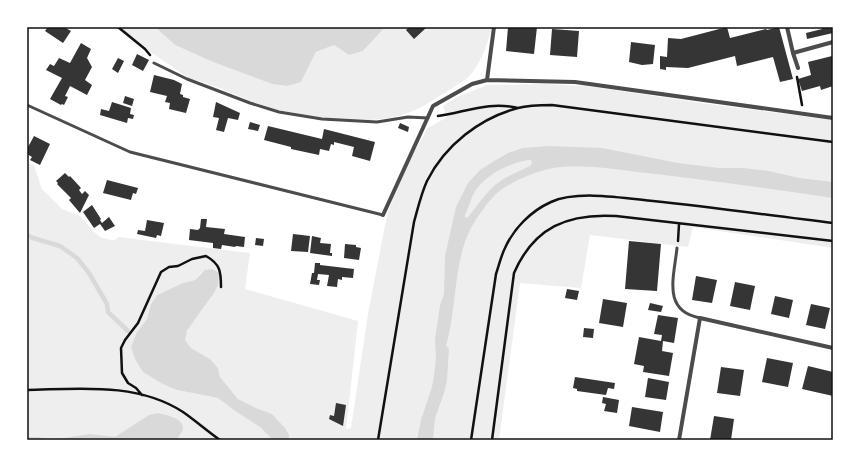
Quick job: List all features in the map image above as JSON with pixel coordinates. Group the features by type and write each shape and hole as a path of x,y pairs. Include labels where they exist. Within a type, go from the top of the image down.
{"street":[{"path":"487,80 494,27"},
{"path":"786,27 798,68"},
{"path":"793,53 833,42"},
{"path":"383,215 433,106 472,84 487,80 575,82 833,118"},
{"path":"679,440 700,318 833,348"}],"lane":[{"path":"154,63 187,79 250,103 279,112 322,119 377,122 408,117 428,118"},
{"path":"27,105 130,152 383,215"},
{"path":"677,248 672,292 676,304 682,311 690,316 700,318"}],"path":[{"path":"118,27 150,54 154,63"},
{"path":"798,68 797,76 802,114"},
{"path":"428,118 482,106 506,105 519,108"},
{"path":"378,440 414,222 420,200 428,180 448,149 483,122 519,108 536,105 552,105 833,142"},
{"path":"472,440 496,274 504,248 520,224 531,213 552,201 564,198 610,196 686,204 833,224"},
{"path":"492,440 514,273 521,258 531,245 542,235 557,225 572,218 587,216 616,216 833,241"},
{"path":"677,248 679,224"},
{"path":"142,395 136,388 128,383 122,373 120,357 121,348 138,323 161,272 169,266 178,266 192,259 206,256 214,260 221,272 221,287"},
{"path":"27,390 116,390 142,395 183,412 220,440"}],"shaded area":[{"path":"116,27 155,27 175,45 213,62 272,84 287,86 301,82 316,52 334,45 349,55 363,51 385,27 492,27 485,49 478,64 472,73 462,82 428,103 408,113 381,119 352,120 321,118 279,110 212,85 190,79 121,32"},
{"path":"155,27 385,27 363,51 349,55 334,45 316,52 301,82 287,86 272,84 213,62 175,45"},
{"path":"545,84 587,86 715,105 833,120 833,248 693,227 688,247 590,235 581,288 520,283 499,440 289,440 289,435 272,414 238,399 220,377 218,368 210,359 191,348 184,339 194,321 214,293 202,272 195,280 183,283 157,295 151,304 147,319 137,332 143,372 177,390 218,398 260,427 273,440 27,440 27,163 34,165 42,189 62,209 80,216 100,237 115,240 118,237 250,253 245,289 358,321 346,429 351,428 368,314 387,215 406,166 428,128 447,117 443,106 457,97 487,85"},
{"path":"549,146 602,148 678,163 719,168 743,168 769,171 799,178 833,182 833,198 584,166 548,169 535,173 507,186 496,194 479,215 465,241 458,271 452,317 446,346 449,348 447,380 435,418 433,440 417,440 421,420 432,387 436,358 435,339 440,305 444,294 445,256 456,207 468,183 480,170 508,153 523,148","holes":["531,160 532,163 530,166 507,177 494,186 467,218 465,217 476,190 489,177 509,165"]},
{"path":"212,269 219,273 218,285 187,331 185,340 191,348 210,359 218,368 220,377 238,399 272,414 285,428 289,435 289,440 273,440 260,427 218,398 177,390 163,384 143,372 135,359 131,347 137,332 147,319 151,304 157,295 183,283 195,280 205,270"},
{"path":"158,413 170,416 181,422 183,425 183,429 178,440 51,440 90,434 115,437 149,415"},
{"path":"27,437 38,437 51,440 27,440"}],"building":[{"path":"48,27 64,27 71,31 63,43 45,31"},
{"path":"409,27 427,27 414,39 406,30"},
{"path":"508,27 537,27 534,54 506,51"},
{"path":"727,27 730,38 779,27 793,79 780,82 773,57 737,66 735,56 688,68 666,67 666,70 660,69 660,56 667,57 668,38 681,39"},
{"path":"822,27 832,27 833,33 807,39 806,33 822,29"},
{"path":"552,29 579,31 577,57 550,55"},
{"path":"631,42 655,45 653,64 642,65 629,62"},
{"path":"81,43 91,49 87,58 92,67 85,80 92,85 87,95 70,86 65,96 68,97 64,105 61,105 50,99 62,78 46,70 50,64 54,66 59,58 70,63"},
{"path":"137,54 149,60 143,71 132,65"},
{"path":"832,56 833,86 821,90 820,86 802,91 798,79 811,75 808,62"},
{"path":"118,58 124,61 118,73 112,69"},
{"path":"154,75 174,80 182,84 180,94 183,95 183,97 190,99 186,113 169,109 170,103 165,102 167,96 150,92"},
{"path":"125,96 134,99 132,106 123,103"},
{"path":"112,102 131,108 130,114 134,115 133,119 128,118 127,123 100,115 101,109 109,111"},
{"path":"216,102 240,113 238,120 228,118 224,132 216,130 219,118 213,117"},
{"path":"250,122 260,125 258,131 248,129"},
{"path":"400,123 409,127 408,132 398,128"},
{"path":"268,126 322,139 324,129 375,142 370,161 352,156 354,147 334,142 334,145 331,144 329,151 320,149 319,155 291,149 291,147 264,140"},
{"path":"34,136 50,144 40,165 30,160 32,157 27,154 27,149"},
{"path":"65,173 69,177 70,176 81,188 79,190 82,194 85,191 89,195 80,213 69,200 71,198 57,184 58,183 56,181"},
{"path":"107,180 138,188 136,194 133,193 131,200 103,193"},
{"path":"92,205 102,223 109,217 115,226 105,231 100,224 94,228 83,212"},
{"path":"201,219 207,219 206,227 225,229 224,234 245,237 244,247 222,245 221,249 213,248 213,243 189,240 190,229 198,230 200,228"},
{"path":"147,220 164,223 161,236 157,235 156,238 137,234 138,230 145,231"},
{"path":"293,234 310,236 308,252 291,251"},
{"path":"312,236 321,238 320,243 331,244 330,253 332,253 332,256 310,253"},
{"path":"256,238 264,239 263,246 255,245"},
{"path":"629,241 661,244 657,291 625,289"},
{"path":"345,244 356,245 356,247 361,248 359,260 344,258"},
{"path":"315,263 320,263 320,265 354,269 353,278 342,277 342,280 338,279 337,287 327,286 329,275 318,274 317,280 320,280 319,285 310,284 312,273 314,273"},
{"path":"696,276 717,280 712,303 692,300"},
{"path":"735,282 755,286 750,310 730,306"},
{"path":"567,289 579,291 577,300 565,298"},
{"path":"775,296 793,300 789,318 771,314"},
{"path":"603,299 627,303 623,327 599,323"},
{"path":"650,303 663,306 661,312 648,310"},
{"path":"811,304 830,308 825,329 806,325"},
{"path":"658,315 678,318 674,343 663,341 662,351 673,353 669,376 643,372 644,366 634,364 639,337 661,341 662,335 654,334"},
{"path":"584,328 594,329 593,338 583,337"},
{"path":"767,358 793,363 788,387 762,382"},
{"path":"808,366 833,372 833,396 802,389"},
{"path":"721,367 744,370 740,396 717,393"},
{"path":"575,377 615,383 614,389 608,388 606,395 577,391 577,389 573,388"},
{"path":"648,378 669,382 666,400 645,397"},
{"path":"603,397 619,400 617,413 604,411 606,404 602,403"},
{"path":"336,403 346,405 343,426 329,419 330,415 334,416"},
{"path":"632,407 663,412 660,432 629,426"},
{"path":"714,416 734,419 731,440 710,440"}],"waterway":[{"path":"27,235 60,246 77,258 89,273 107,304 108,312 128,331"}]}
